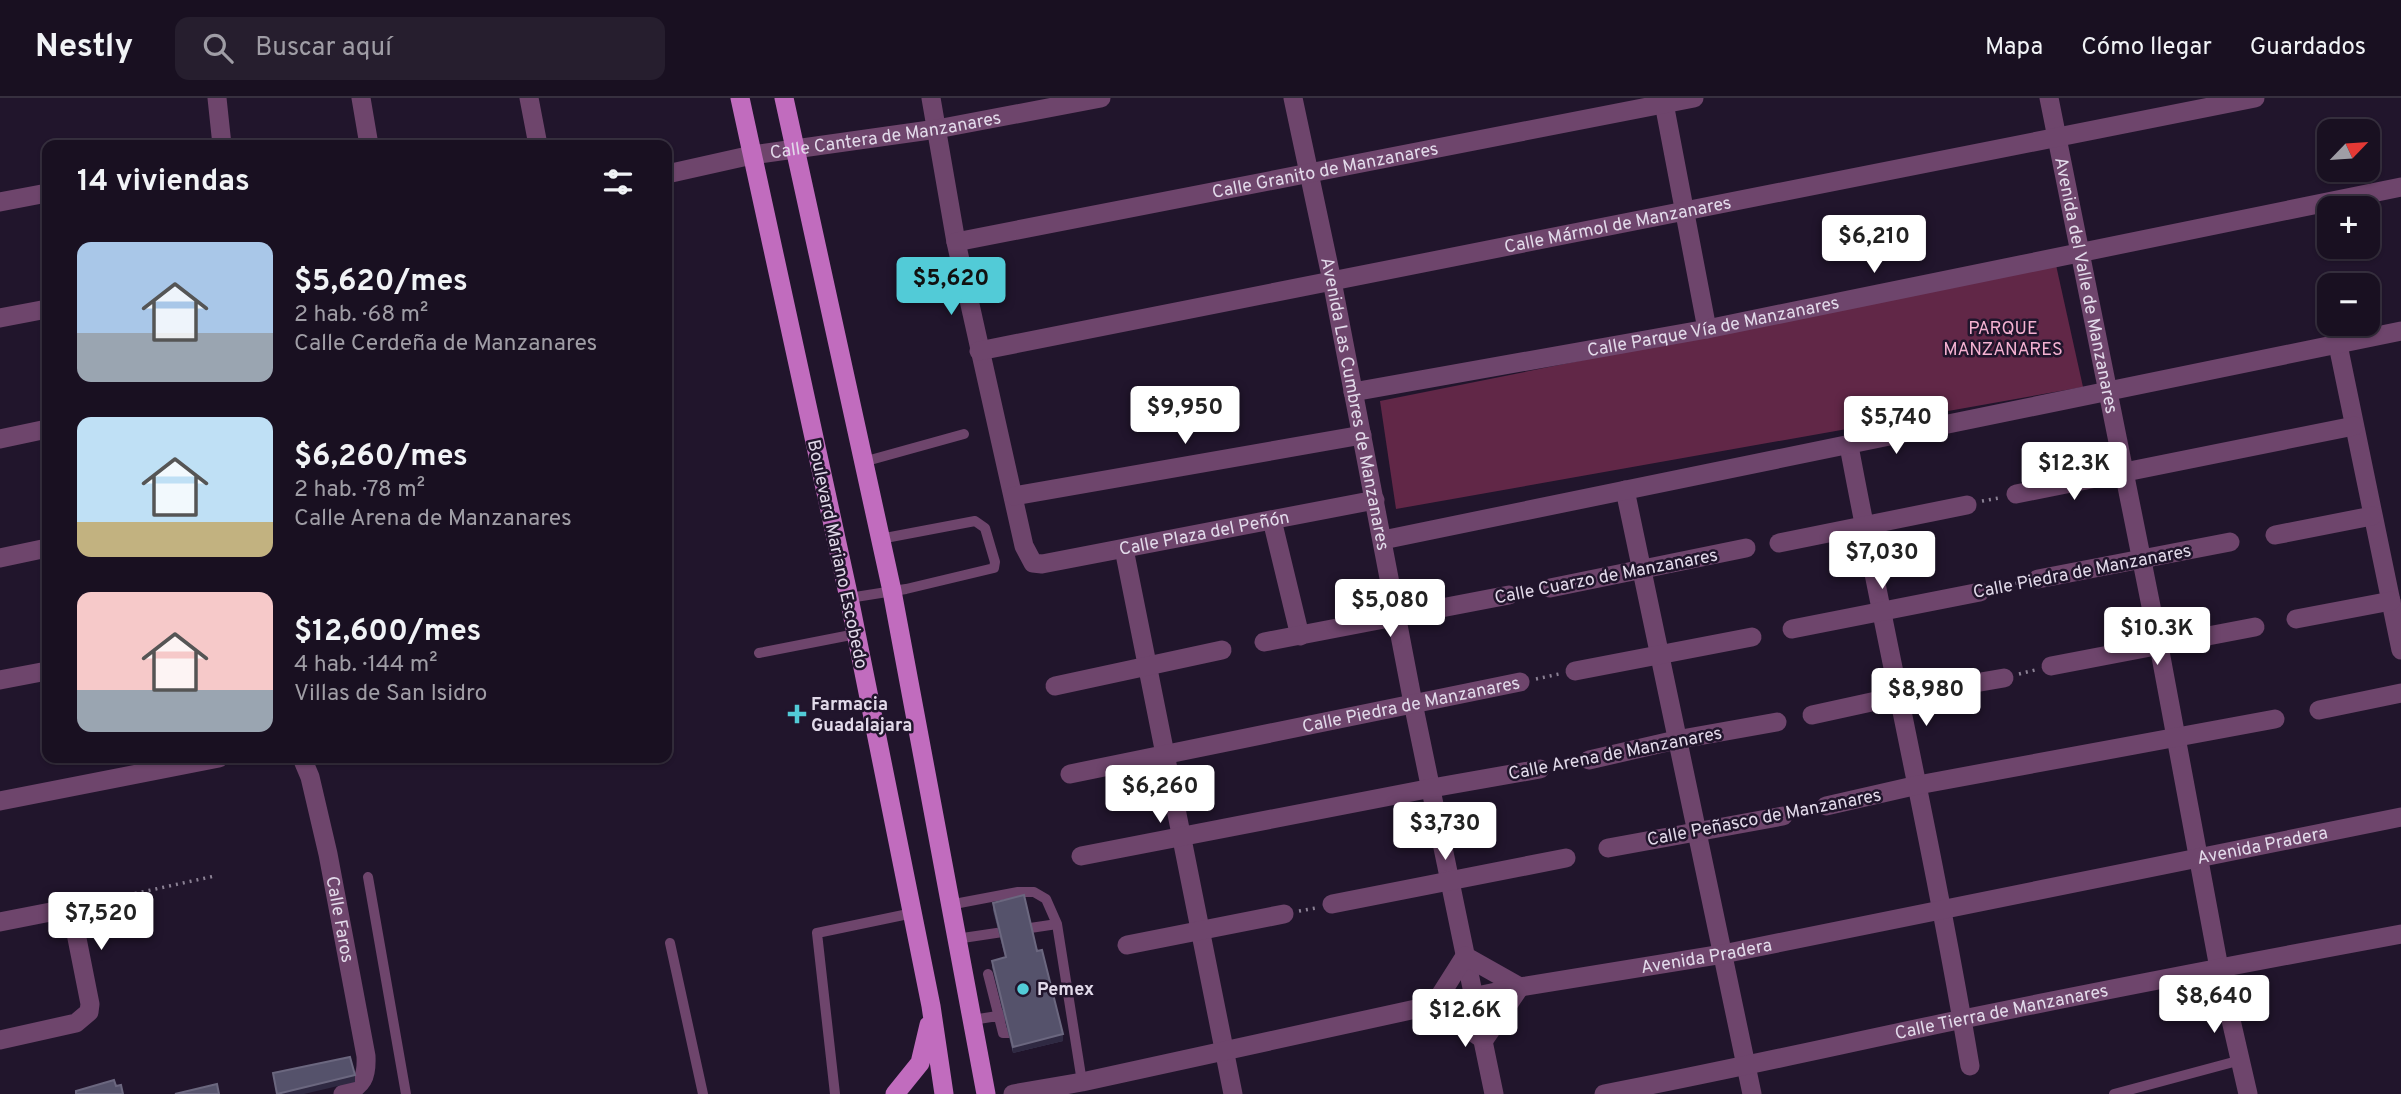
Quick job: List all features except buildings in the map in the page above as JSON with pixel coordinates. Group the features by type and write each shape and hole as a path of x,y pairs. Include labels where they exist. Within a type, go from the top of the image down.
{"main road":[{"name":"Boulevard Mariano Escobedo","path":"740,98 849,598 931,1006 944,1094"},
{"path":"784,98 892,591 986,1094"},
{"path":"895,1094 920,1063 927,1041 931,1006"}],"street":[{"path":"217,98 221,140"},
{"path":"361,98 368,140"},
{"path":"529,98 537,140"},
{"path":"931,98 956,242 1014,496 1362,435"},
{"name":"Calle Cantera de Manzanares","path":"672,173 752,155 937,129 1101,98"},
{"name":"Avenida Las Cumbres de Manzanares","path":"1293,98 1494,1094"},
{"name":"Calle Granito de Manzanares","path":"956,242 1663,101 1694,98"},
{"name":"Avenida del Valle de Manzanares","path":"2049,98 2159,646 2219,968 2248,1094"},
{"name":"Calle Mármol de Manzanares","path":"979,351 2255,98"},
{"path":"1663,101 1707,329"},
{"name":"Calle Parque Vía de Manzanares","path":"1353,392 1707,329 2401,187"},
{"path":"0,202 42,194"},
{"path":"0,318 42,310"},
{"path":"1383,540 2401,331"},
{"path":"2338,345 2401,650"},
{"path":"2016,494 2354,426"},
{"path":"0,439 42,430"},
{"path":"1849,446 1880,612 1918,785 1970,1066"},
{"path":"1625,489 1752,1094"},
{"name":"Calle Plaza del Peñón","path":"1014,496 1024,546 1033,563 1042,564 1375,500"},
{"path":"1779,543 1967,505"},
{"path":"2275,535 2372,516"},
{"path":"1272,520 1300,636"},
{"name":"Calle Piedra de Manzanares","path":"2038,579 2230,542"},
{"name":"Calle Cuarzo de Manzanares","path":"1550,588 1746,548"},
{"path":"0,558 42,549"},
{"path":"1124,549 1233,1094"},
{"name":"Calle Piedra de Manzanares","path":"1792,629 1980,592"},
{"name":"Calle Cuarzo de Manzanares","path":"1264,642 1509,595"},
{"path":"2296,619 2391,601"},
{"path":"2051,666 2255,627"},
{"path":"1575,671 1752,637"},
{"path":"1055,686 1222,650"},
{"path":"0,680 42,672"},
{"path":"1812,715 2004,677"},
{"name":"Calle Piedra de Manzanares","path":"1070,774 1520,682"},
{"path":"2319,710 2401,693"},
{"name":"Calle Peñasco de Manzanares","path":"1826,806 1918,785 2275,719"},
{"name":"Calle Arena de Manzanares","path":"1589,760 1676,740 1777,722"},
{"path":"0,801 194,763"},
{"name":"Calle Faros","path":"304,763 310,777 328,854 366,1056 367,1070 363,1082 343,1094"},
{"name":"Calle Arena de Manzanares","path":"1081,856 1541,769"},
{"name":"Calle Peñasco de Manzanares","path":"1608,848 1783,816"},
{"name":"Avenida Pradera","path":"1013,1094 1224,1052 1434,1004 1723,954 2401,817"},
{"path":"1332,904 1566,858"},
{"path":"0,922 71,908 90,1004 89,1012 76,1023 0,1040"},
{"path":"1127,945 1284,914"},
{"name":"Calle Tierra de Manzanares","path":"1604,1094 1745,1067 1962,1019 2401,934"},
{"path":"1465,956 1520,987 1484,1040 1434,1004 1465,956"}],"lane":[{"path":"863,462 964,434"},
{"path":"849,598 994,568 995,562 985,528 975,522 880,539"},
{"path":"759,653 856,634"},
{"path":"368,877 406,1094"},
{"path":"949,905 997,895 1034,892 1046,899 1056,924 1057,961 1064,1006 1072,1025 1082,1082"},
{"path":"835,1094 817,933 913,913"},
{"path":"956,939 1056,924"},
{"path":"670,943 703,1094"},
{"path":"964,977 1002,972"},
{"path":"988,974 1003,1033 1010,1035 1035,1031"},
{"path":"972,1020 1011,1014"},
{"path":"1060,1027 1072,1025"},
{"path":"2114,1094 2241,1060"}],"path":[{"path":"1967,505 2016,494"},
{"name":"Calle Piedra de Manzanares","path":"1980,592 2038,579"},
{"path":"2004,677 2051,666"},
{"name":"Calle Piedra de Manzanares","path":"1520,682 1575,671"},
{"name":"Calle Arena de Manzanares","path":"1541,769 1589,760"},
{"path":"71,908 215,876"},
{"path":"1284,914 1332,904"}],"green space":[{"name":"PARQUE MANZANARES","path":"2056,265 2083,387 1396,509 1380,401"}],"place":[{"name":"Farmacia Guadalajara","path":"797,714"},
{"name":"Pemex","path":"1023,989"}]}
